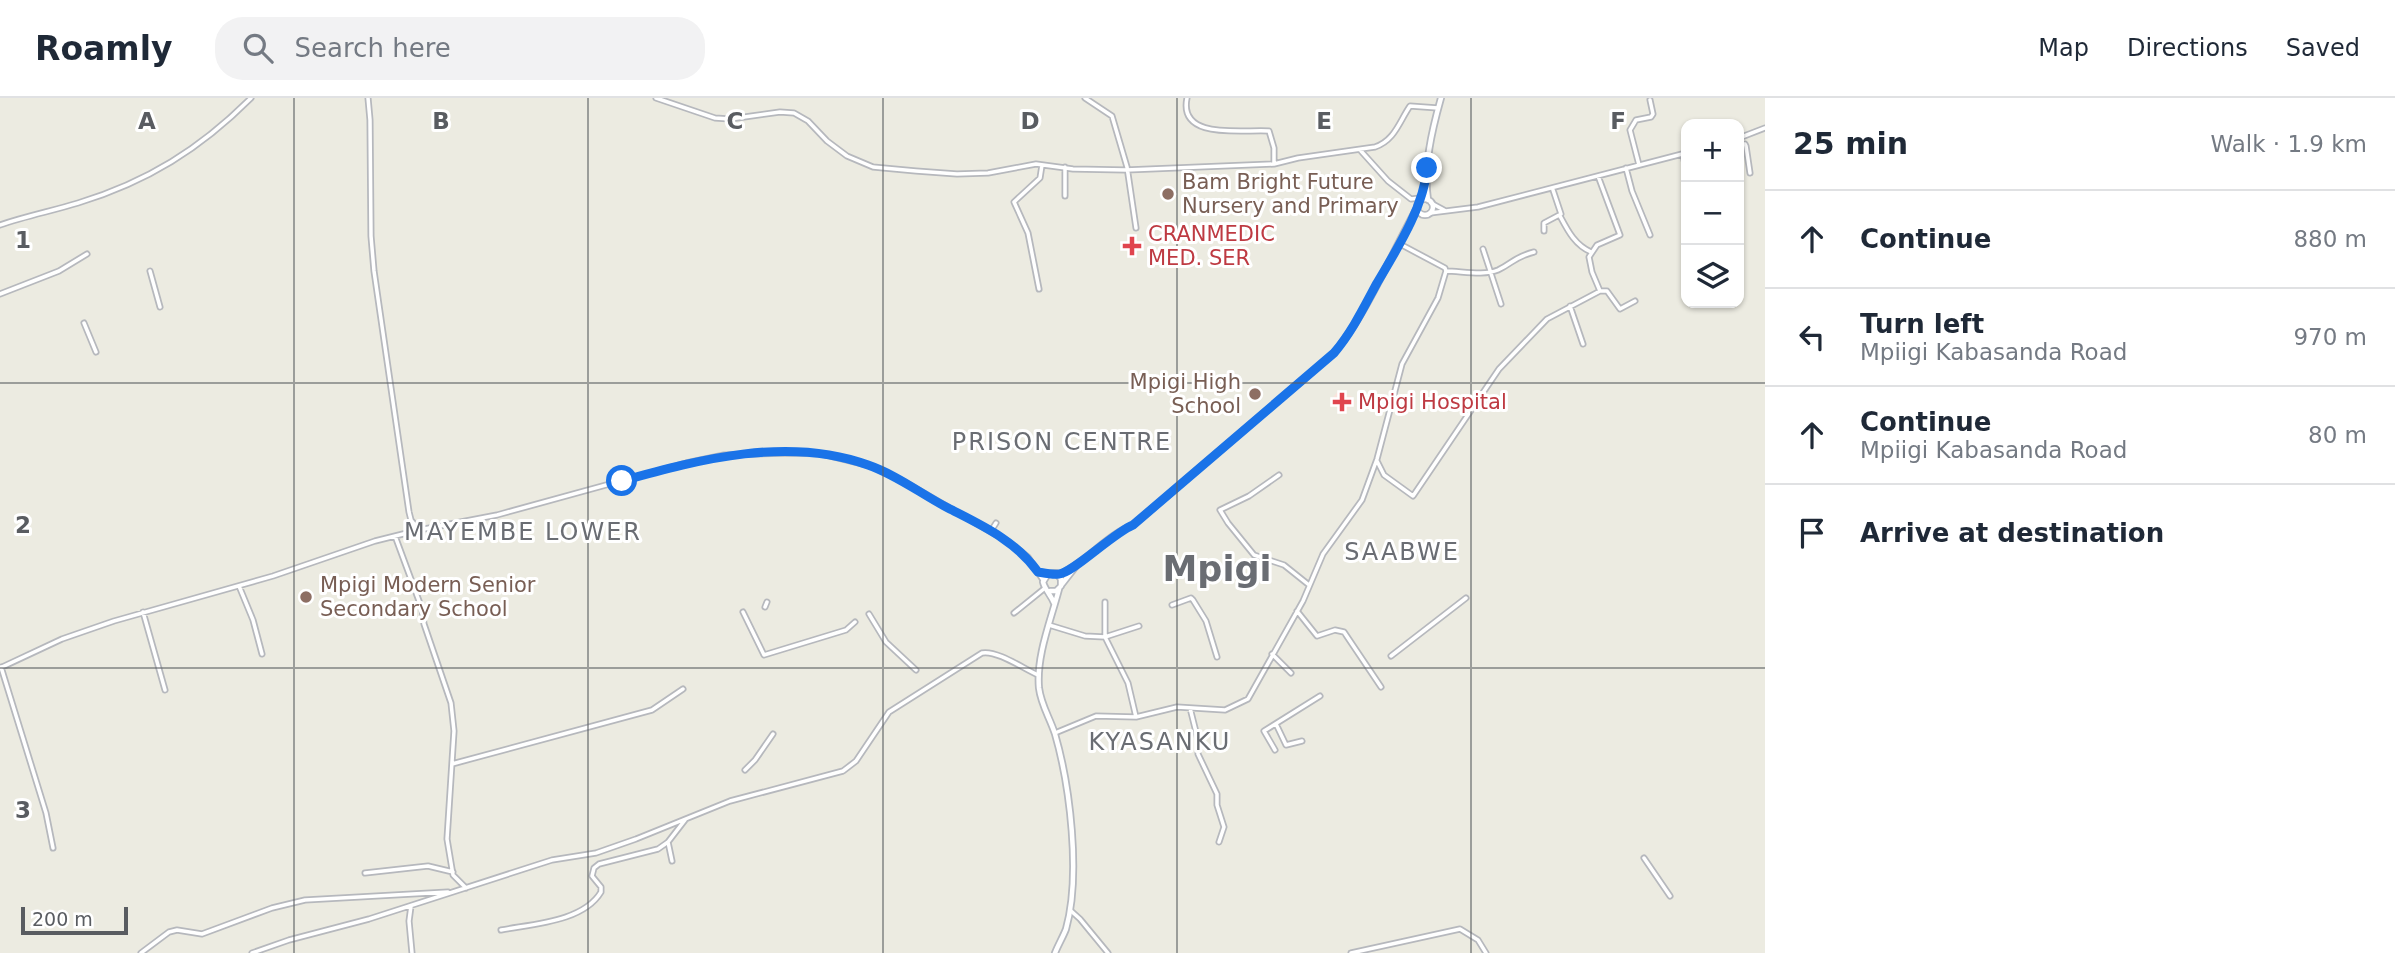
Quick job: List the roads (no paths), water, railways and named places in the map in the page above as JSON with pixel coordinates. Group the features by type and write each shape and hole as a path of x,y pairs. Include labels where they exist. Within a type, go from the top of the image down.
{"main road":[{"path":"1054,604 1043,580 1048,574 1058,575 1121,530 1133,525 1334,353 1355,323 1417,208 1426,186 1441,98"},
{"path":"1408,223 1432,210 1426,186"},
{"path":"1420,199 1430,201"},
{"path":"1417,208 1423,215"},
{"path":"1047,590 1060,587 1079,562"},
{"path":"1055,953 1066,929 1073,878 1069,808 1055,733 1042,702 1040,676 1049,625 1062,581 1058,575"}],"street":[{"path":"0,225 79,202 148,176 208,139 251,98"},
{"path":"368,98 374,271 409,512 411,520 419,530"},
{"path":"656,98 715,118 794,113 808,121 846,156 873,167 957,174 988,173 1042,165 1126,170 1274,164 1298,158 1361,151 1386,142 1395,133 1410,106 1438,108"},
{"path":"1085,98 1112,116 1127,167 1136,228"},
{"path":"1187,98 1185,106 1189,118 1202,128 1239,132 1269,131 1274,148 1274,164"},
{"path":"1639,164 1630,130 1636,120 1651,117 1653,114 1650,100"},
{"path":"1744,136 1765,128"},
{"path":"1744,144 1750,173"},
{"path":"1361,151 1394,187 1411,199 1420,199"},
{"path":"1430,213 1478,207 1681,154"},
{"path":"1040,289 1028,233 1014,202 1040,178 1042,165"},
{"path":"1065,167 1065,196"},
{"path":"1626,168 1632,191 1650,235"},
{"path":"1598,176 1620,235 1597,245 1591,252 1590,264 1600,291"},
{"path":"1552,189 1560,216 1570,236 1576,238 1581,248 1591,252"},
{"path":"1430,201 1445,211"},
{"path":"1544,232 1544,223 1560,216"},
{"path":"1399,244 1442,266 1446,271"},
{"path":"1483,249 1501,304"},
{"path":"1446,271 1489,272 1498,270 1516,257 1534,252"},
{"path":"0,294 59,271 87,254"},
{"path":"150,271 160,307"},
{"path":"1055,733 1096,716 1136,717 1173,707 1225,710 1248,699 1297,611 1323,554 1362,500 1377,459 1402,364 1438,298 1446,271"},
{"path":"1377,459 1384,475 1413,496 1499,369 1542,323 1600,291 1607,291 1620,309 1635,301"},
{"path":"1570,306 1583,344"},
{"path":"84,323 96,352"},
{"path":"53,848 46,813 1,667 62,639 143,612 239,586 396,536 497,515 710,458 791,453 822,454 871,466 905,482 991,531 1027,557 1043,580"},
{"path":"1279,475 1249,496 1220,510 1254,555 1284,565 1309,585"},
{"path":"991,531 996,523"},
{"path":"396,536 449,692 454,731 447,839 455,879 466,888"},
{"path":"1038,572 1048,574"},
{"path":"239,586 253,620 262,653"},
{"path":"1014,613 1047,590"},
{"path":"1172,605 1191,598 1194,600 1206,621 1217,657"},
{"path":"1391,656 1466,598"},
{"path":"1105,602 1105,637 1128,683 1136,717"},
{"path":"1297,611 1317,636 1335,630 1344,632 1381,687"},
{"path":"143,612 165,690"},
{"path":"743,612 764,655 846,630 855,622"},
{"path":"869,614 886,642 916,670"},
{"path":"1049,625 1085,636 1105,637 1139,626"},
{"path":"252,953 411,906 552,860 596,853 730,801 843,771 856,761 889,712 989,649 1040,676"},
{"path":"1272,654 1291,673"},
{"path":"452,764 652,710 683,690"},
{"path":"1275,750 1264,731 1320,696"},
{"path":"1190,708 1198,740 1198,754 1217,794 1217,805 1224,827 1219,842"},
{"path":"1276,724 1286,745 1302,741"},
{"path":"745,770 773,734"},
{"path":"501,930 559,918 578,911 601,892 601,887 592,876 594,867 658,849 668,842 685,819"},
{"path":"668,842 672,861"},
{"path":"1644,858 1670,896"},
{"path":"365,873 428,866 453,872"},
{"path":"141,953 169,932 177,930 202,934 272,908 304,900 454,891"},
{"path":"411,906 409,920 412,953"},
{"path":"1069,909 1108,953"},
{"path":"1351,953 1460,929 1478,940 1486,953"}],"place":[{"name":"Bam Bright Future Nursery and Primary","path":"1168,194"},
{"name":"CRANMEDIC MED. SER","path":"1132,246"},
{"name":"Mpigi High School","path":"1255,394"},
{"name":"Mpigi Hospital","path":"1342,402"},
{"name":"Mpigi Modern Senior Secondary School","path":"306,597"}],"district":[{"name":"PRISON CENTRE","path":"1062,442"},
{"name":"MAYEMBE LOWER","path":"523,532"},
{"name":"SAABWE","path":"1402,552"},
{"name":"Mpigi","path":"1217,569"},
{"name":"KYASANKU","path":"1160,742"}]}
